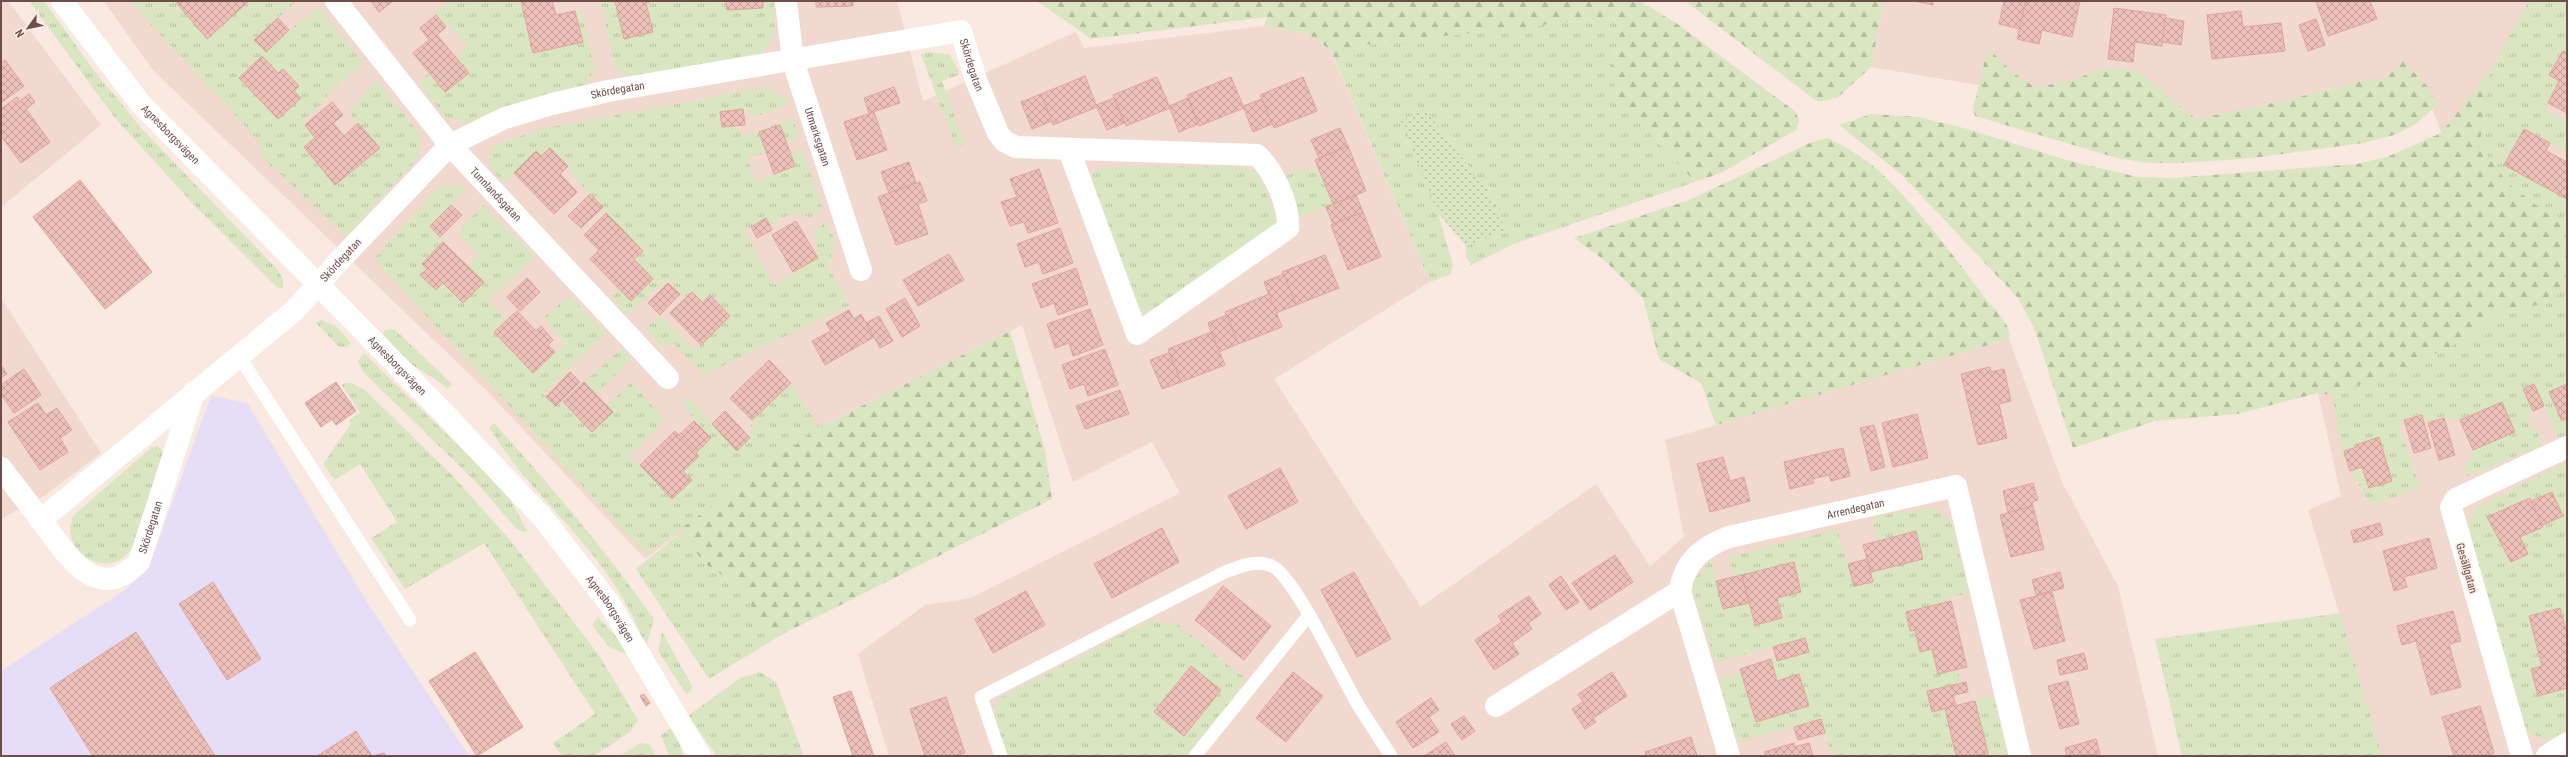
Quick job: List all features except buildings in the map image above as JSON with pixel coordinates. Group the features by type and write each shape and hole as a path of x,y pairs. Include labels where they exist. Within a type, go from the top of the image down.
{"street":[{"name":"Agnesborgsvägen","path":"62,1 140,103 318,286 442,410 543,518 609,603 700,756"},
{"name":"Tunnlandsgatan","path":"336,1 450,145 668,378"},
{"name":"Utmarksgatan","path":"786,1 793,61 861,270"},
{"name":"Skördegatan","path":"41,520 295,310 450,145 505,118 552,104 608,91 793,61 961,31 976,80 1004,142 1016,147 1069,150"},
{"path":"1069,150 1257,155 1267,165 1288,215 1288,228 1137,334 1069,150"},
{"name":"Skördegatan","path":"1,468 82,571 94,577 113,578 129,572 139,562 194,392"},
{"name":"Gesällgatan","path":"2522,756 2451,506 2456,499 2567,447"},
{"name":"Arrendegatan","path":"1680,591 1682,579 1688,565 1699,552 1712,543 1729,537 1956,486 2020,756"},
{"path":"1496,706 1680,591 1729,756"},
{"path":"2547,756 2567,743"}],"lane":[{"path":"239,356 410,620"},
{"path":"1001,756 981,697 1225,572 1253,562 1272,566 1284,576 1309,615 1358,704 1391,756"},
{"path":"1195,756 1309,615"}],"shaded area":[{"path":"1,1 8,1 101,125 1,207"},
{"path":"104,1 897,1 923,101 1076,32 1084,48 1264,26 1309,34 1330,50 1430,282 1274,379 1421,607 1596,484 1650,566 1684,537 1665,440 2009,339 2062,482 2118,586 2158,756 889,756 858,654 925,605 971,598 1180,493 1152,442 1073,482 1022,325 822,426 645,559 487,391 153,70"},
{"path":"1884,1 2567,1 2567,756 2382,756 2308,510 2341,496 2318,393 2470,330 2524,278 2441,132 2422,80 2198,122 1871,67"},
{"path":"1,298 101,453 41,498 1,519"},
{"path":"211,396 247,403 367,602 469,756 1,756 1,671 125,590 149,567"}],"green space":[{"path":"29,1 44,1 93,69 142,129 278,270 283,280 283,289 277,287 197,208 115,118"},
{"path":"129,1 175,1 207,39 229,21 227,19 247,1 297,1 278,18 289,30 320,8 364,63 328,93 328,98 302,121 315,138 304,147 335,185 379,149 349,112 377,79 421,136 419,157 346,236 263,158 257,139"},
{"path":"451,1 521,1 534,53 583,42 575,11 582,10 595,70 585,85 520,102 489,113 470,123 446,118 419,83 429,73 445,92 468,73 457,58 467,47 452,27 446,27 435,11"},
{"path":"615,1 624,39 653,32 646,3 726,1 727,10 763,8 763,1 774,1 775,37 758,56 633,79 615,68 601,3"},
{"path":"1037,1 1640,1 1676,23 1796,112 1799,121 1796,130 1721,173 1695,182 1618,99 1611,68 1622,26 1612,17 1365,45 1345,52 1338,67 1330,50 1309,34 1264,26 1267,17 1091,39"},
{"path":"1685,1 1884,1 1871,67 1837,98 1818,102"},
{"path":"2529,1 2567,1 2567,53 2563,51 2550,75 2559,81 2544,109 2567,121 2567,153 2550,143 2505,165 2567,199 2567,229 2505,181 2497,166 2479,148 2490,71"},
{"path":"1612,17 1622,26 1611,67 1618,99 1695,182 1514,244 1471,265 1466,256 1466,246 1506,230 1488,191 1425,109 1438,213 1453,265 1451,274 1430,282 1338,67 1345,52 1365,45"},
{"path":"1988,48 2012,72 2035,87 2070,81 2104,68 2137,70 2196,119 2287,100 2362,81 2385,79 2403,61 2428,87 2438,104 2416,124 2394,135 2363,143 2253,158 2181,163 2149,163 2117,158 1975,116 1973,108"},
{"path":"927,52 949,54 958,69 959,75 942,81 964,144 956,147 921,54"},
{"path":"2490,71 2479,148 2497,166 2505,181 2567,229 2567,283 2547,303 2499,313 2458,343 2408,366 2332,395 2318,393 2237,414 2155,421 2073,448 2035,330 2018,298 1902,175 1839,125 1871,114 1918,117 1964,128 2070,161 2138,177 2171,178 2356,164 2387,157 2441,133"},
{"path":"767,87 787,100 788,104 771,112 759,115 748,113 743,109 720,112 722,127 735,126 743,136 792,118 800,138 786,143 780,125 760,132 767,152 747,158 756,182 795,166 790,154 803,149 823,211 810,217 792,213 770,225 766,219 745,231 774,285 818,258 814,232 827,221 835,242 829,268 850,305 704,375 673,343 661,347 645,329 660,315 695,350 701,345 710,296 703,303 692,292 686,298 667,279 627,315 612,297 620,289 631,301 653,279 634,259 643,250 606,213 550,148 541,156 536,151 504,183 488,165 490,155 492,150 501,143 547,128"},
{"path":"1425,109 1488,191 1506,230 1466,246 1438,213 1401,121"},
{"path":"1828,138 1868,162 1908,200 2003,319 2009,330 2009,339 1716,425 1701,383 1659,359 1643,298 1604,260 1574,238 1689,200 1812,142"},
{"path":"1222,166 1252,169 1257,172 1277,218 1277,224 1149,314 1139,311 1090,180 1092,173 1101,167"},
{"path":"1319,169 1333,204 1300,217 1284,177 1297,171"},
{"path":"440,186 463,187 467,189 430,226 443,242 423,264 427,269 421,276 436,290 443,283 463,303 484,282 468,266 478,255 458,232 483,205 535,257 488,300 507,319 494,332 533,373 565,344 544,317 569,296 606,333 543,394 556,406 563,402 613,412 607,406 631,382 663,418 657,428 629,456 672,498 692,480 683,471 699,456 696,453 711,438 682,405 688,397 737,451 750,438 752,420 791,383 820,428 646,555 374,259"},
{"path":"2567,283 2567,435 2559,438 2534,384 2533,411 2527,416 2530,429 2536,428 2542,446 2467,476 2464,468 2473,450 2515,432 2502,402 2460,420 2444,418 2428,423 2421,415 2398,422 2420,488 2375,504 2368,501 2342,454 2332,395 2408,366 2458,343 2499,313 2547,303"},
{"path":"321,320 336,326 351,343 346,347 338,346 316,323"},
{"path":"394,329 452,384 448,389 411,364 397,351 383,334 385,330"},
{"path":"1010,331 1045,450 1052,499 783,634 762,626 743,589 704,563 681,532 683,527 822,426"},
{"path":"622,348 631,359 596,394 584,382"},
{"path":"364,353 482,469 510,499 527,531 523,532 517,529 474,480 363,372 358,361"},
{"path":"345,383 351,383 365,390 453,476 511,541 599,655 638,720 630,732 594,756 562,756 553,743 595,714 484,543 405,589 371,538 397,522 360,464 335,480 323,464 351,424 349,420 360,413 342,385"},
{"path":"494,423 577,519 654,619 647,644 645,645 634,619 621,595 606,573 590,552 511,460 489,428"},
{"path":"158,446 163,451 161,461 136,540 132,548 122,558 111,563 99,563 88,558 78,551 72,540 70,528 74,515 152,447"},
{"path":"2567,462 2567,731 2551,741 2526,732 2467,529 2474,509"},
{"path":"1933,507 1950,519 1970,593 1946,598 1947,603 1951,601 1967,667 1958,669 1960,683 1966,682 1968,692 1953,695 1956,706 1994,696 2008,756 1832,756 1821,719 1736,742 1719,680 1741,672 1740,669 1771,659 1777,660 1773,647 1715,662 1691,583 1711,560 1716,581 1734,576 1728,557 1837,529 1848,564 1867,559 1863,545 1878,541 1872,517"},
{"path":"681,532 704,563 743,589 762,626 783,634 709,679 636,569"},
{"path":"2340,613 2382,756 2182,756 2155,639"},
{"path":"598,617 629,651 625,654 609,647 592,625"},
{"path":"1150,620 1177,624 1245,678 1230,702 1186,756 1005,756 995,718 997,704 1001,697"},
{"path":"662,632 692,686 691,691 686,694 658,651"},
{"path":"760,672 776,682 804,756 717,756 688,716 740,678"},
{"path":"674,725 683,756 669,756 661,735"},
{"path":"640,743 649,744 656,756 620,756"}]}
